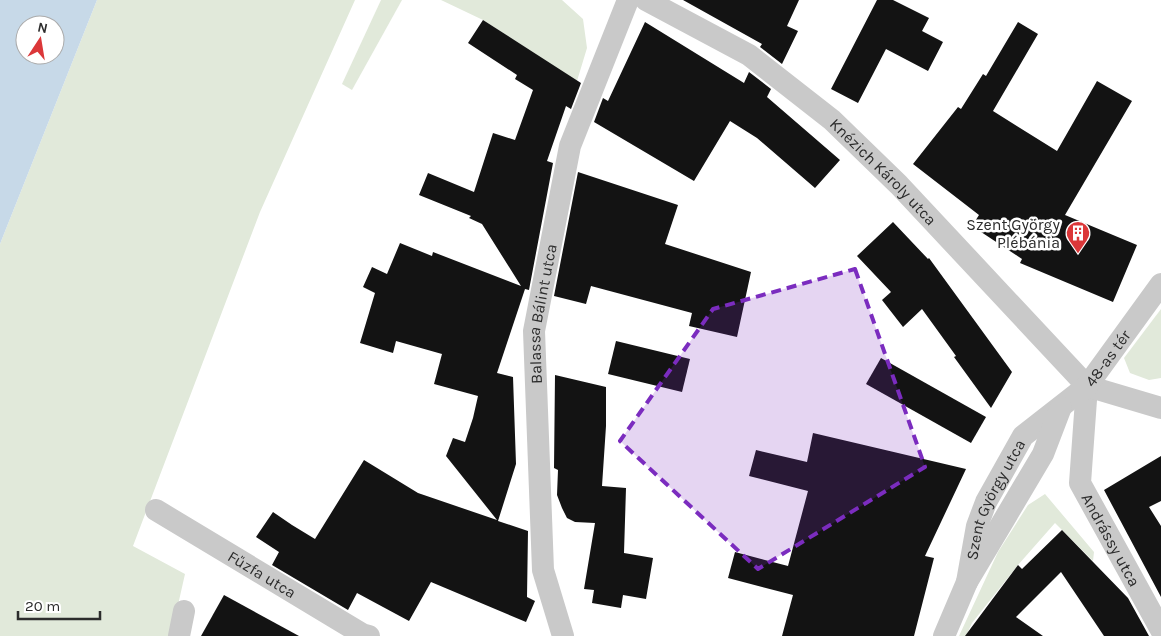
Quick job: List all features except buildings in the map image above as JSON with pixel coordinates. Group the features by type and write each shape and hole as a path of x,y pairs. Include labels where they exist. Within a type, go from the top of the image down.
{"street":[{"name":"Balassa Bálint utca","path":"564,636 543,570 534,331 570,146 628,0"},
{"name":"Knézich Károly utca","path":"646,0 749,55 832,120 899,186 1087,386"},
{"name":"48-as tér","path":"1154,402 1087,386 1161,284"},
{"name":"Szent György utca","path":"944,636 967,582 977,526 986,502 1023,436 1087,386"},
{"name":"Andrássy utca","path":"1087,386 1080,483 1161,630"},
{"name":"Fűzfa utca","path":"156,510 362,634 369,636"},
{"path":"179,636 184,611"}],"highlighted area":[{"path":"855,269 925,467 758,569 620,441 713,309"}],"green space":[{"path":"97,0 355,0 260,212 133,546 185,574 171,636 0,636 0,244"},
{"path":"381,0 402,0 352,90 342,84"},
{"path":"441,0 562,0 583,19 587,48 577,81 483,20"},
{"path":"1161,309 1161,378 1149,380 1130,373 1124,358"},
{"path":"1045,494 1094,552 1093,561 1055,523 1018,565 972,623 966,636 959,636 998,552 1028,505"}],"water":[{"path":"0,0 97,0 0,244"}],"place":[{"name":"Szent György Plébánia","path":"1078,254"}]}
